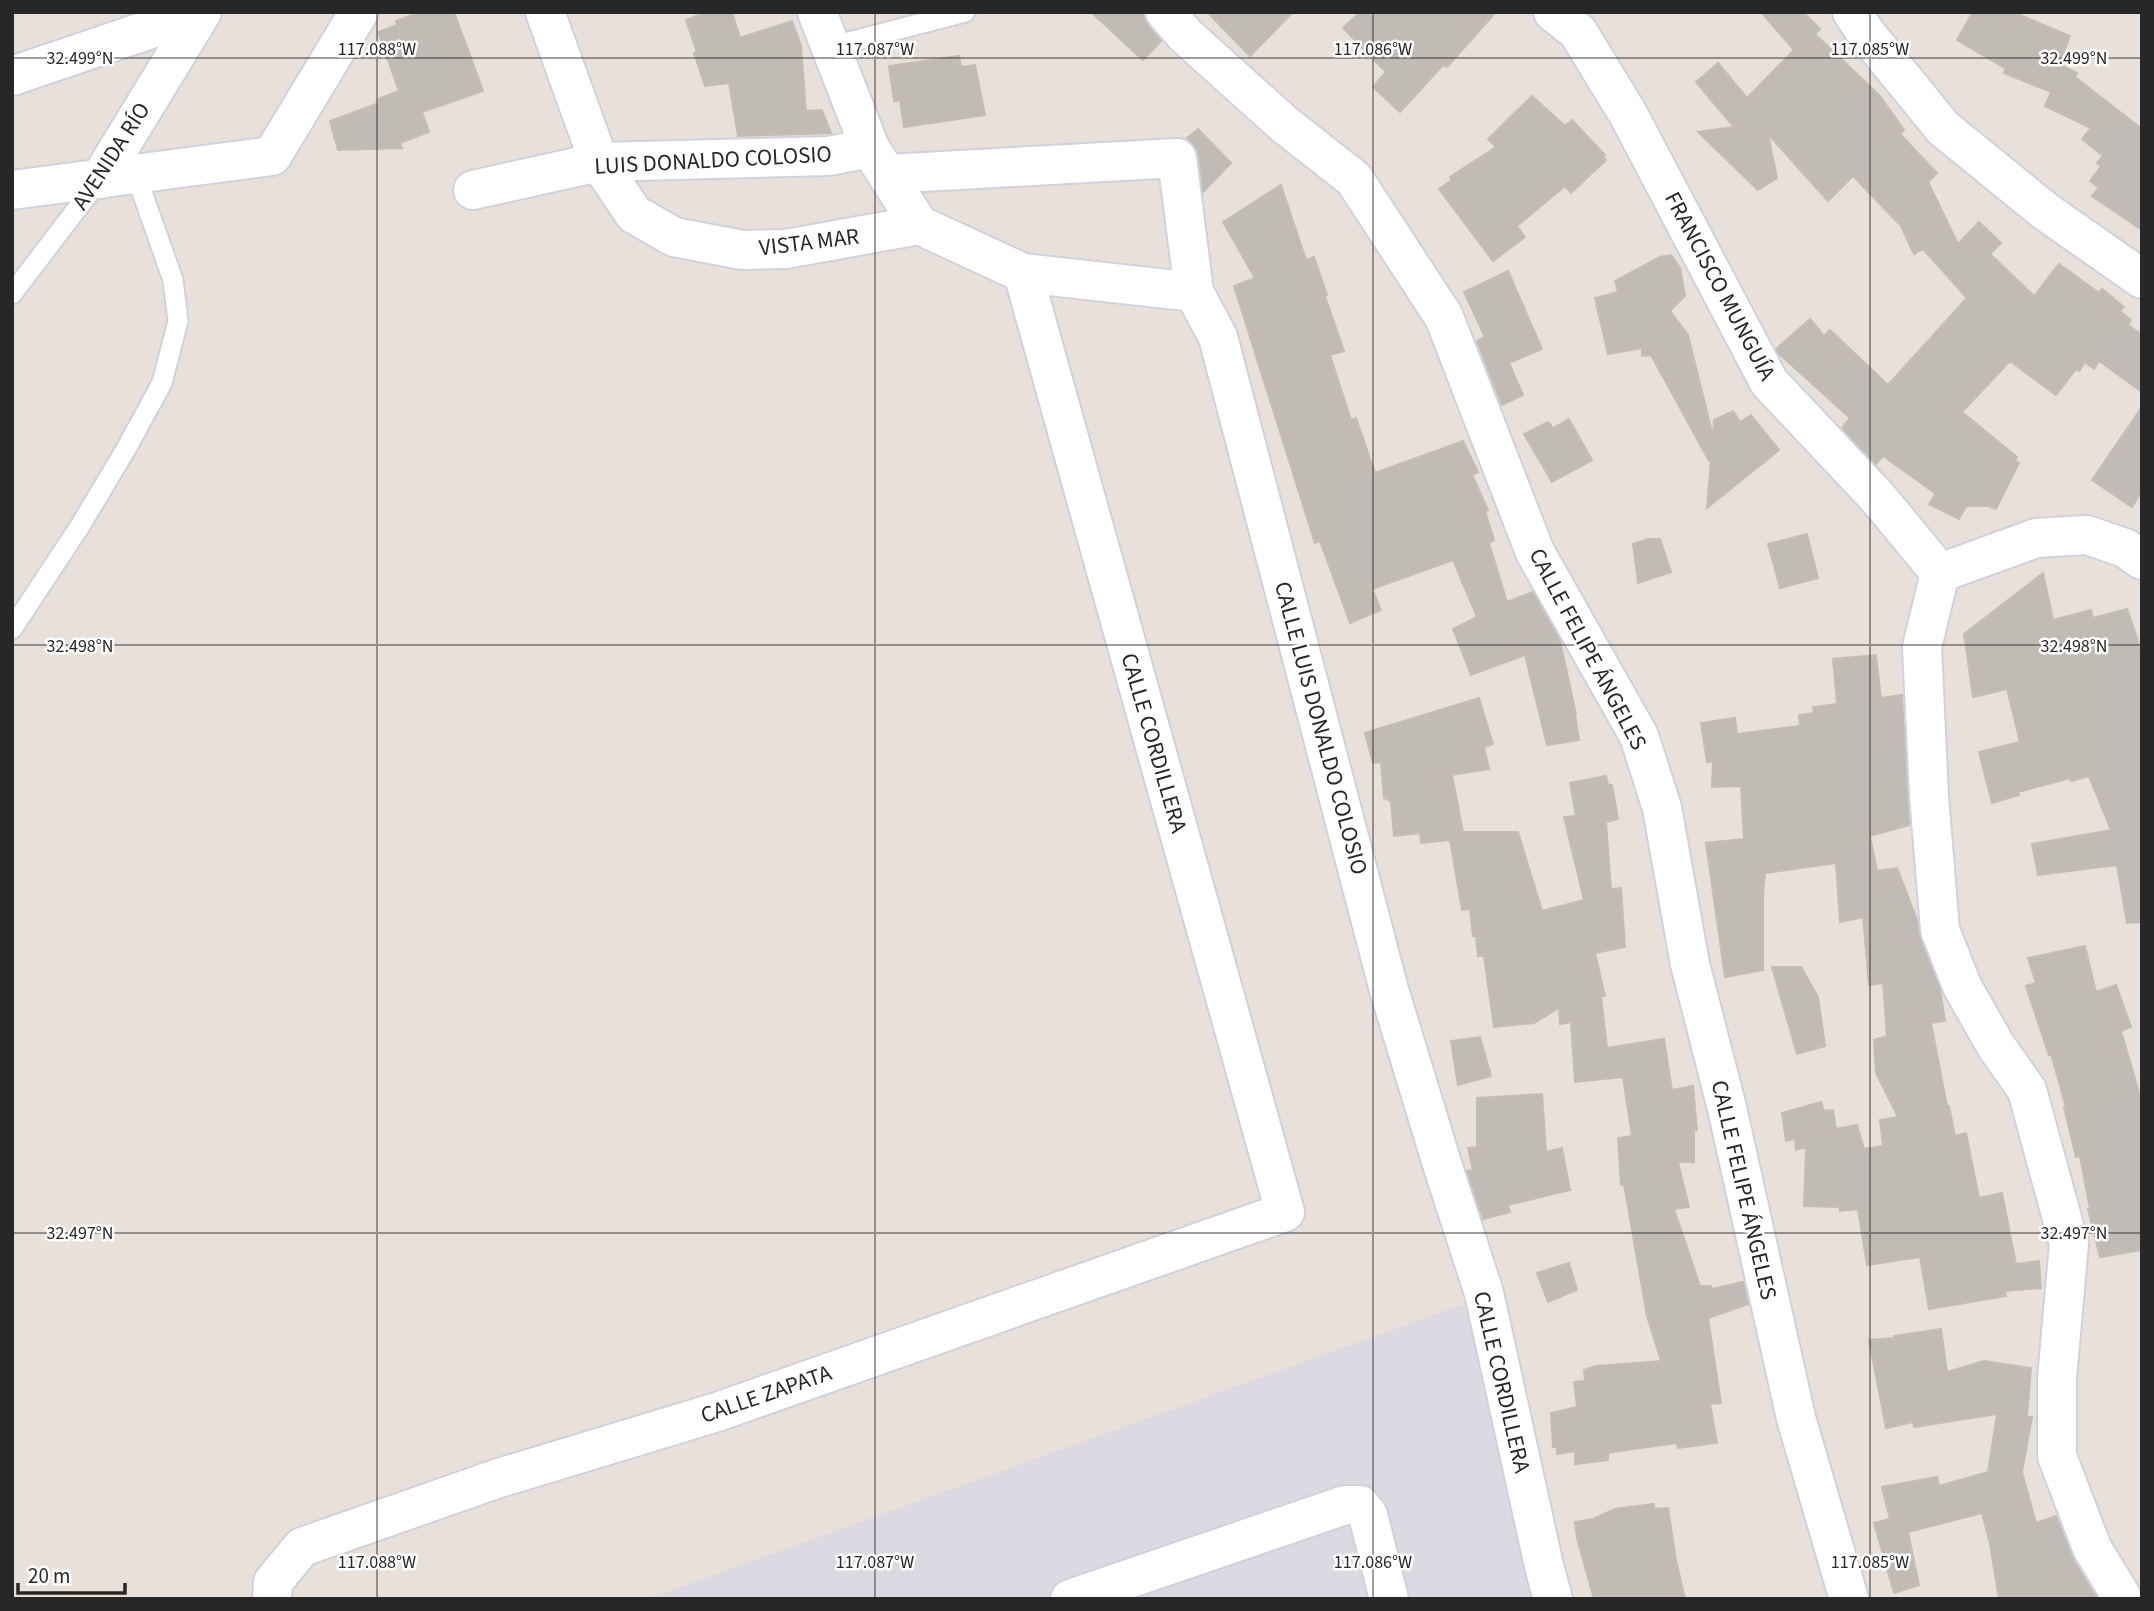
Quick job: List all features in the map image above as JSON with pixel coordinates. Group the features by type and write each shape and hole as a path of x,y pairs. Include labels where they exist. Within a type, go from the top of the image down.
{"street":[{"path":"12,76 202,12"},
{"name":"AVENIDA RÍO","path":"118,177 202,12"},
{"path":"12,190 272,156 359,12"},
{"name":"VISTA MAR","path":"545,12 599,162 634,214 674,237 742,250 786,249 919,225"},
{"name":"CALLE FELIPE ÁNGELES","path":"1165,12 1185,34 1284,124 1354,179 1444,317 1535,551 1639,736 1662,808 1690,964 1727,1108 1796,1418 1849,1599"},
{"name":"FRANCISCO MUNGUÍA","path":"1553,12 1578,32 1628,114 1769,382 1879,499 1940,573"},
{"path":"1852,12 1942,128 2045,211 2142,279"},
{"path":"823,30 878,161 919,225 1023,273 1194,292"},
{"name":"LUIS DONALDO COLOSIO","path":"474,190 599,162 830,156 878,161 1177,158 1194,292"},
{"name":"CALLE CORDILLERA","path":"1023,273 1285,1212"},
{"name":"CALLE LUIS DONALDO COLOSIO","path":"1194,292 1218,337 1390,990 1443,1167"},
{"path":"2123,1599 2092,1548 2057,1456 2057,1378 2069,1244 2034,1115 2027,1090 1996,1046 1962,986 1940,930 1929,796 1922,647 1940,573 2036,538 2087,535 2125,548 2142,561"},
{"name":"CALLE CORDILLERA","path":"1443,1167 1484,1293 1553,1599"},
{"name":"CALLE ZAPATA","path":"272,1599 273,1582 302,1547 499,1478 718,1412 1285,1212"},
{"path":"1070,1599 1345,1505 1360,1505 1368,1515 1389,1599"}],"lane":[{"path":"823,30 965,12"},
{"name":"AVENIDA RÍO","path":"12,294 118,177"},
{"path":"12,629 80,526 162,383 178,321 173,279 118,177"}],"shaded area":[{"path":"1467,1303 1545,1599 647,1599"}],"building":[{"path":"421,12 454,12 483,91 422,112 429,132 400,143 402,148 338,150 330,121 379,103 378,99 399,91 378,32 397,25 396,21"},
{"path":"706,12 732,12 740,38 792,21 801,46 806,111 822,110 831,133 738,136 729,83 705,86 694,53 697,52 686,20"},
{"path":"1091,12 1144,12 1148,26 1161,41 1143,60"},
{"path":"1207,12 1293,12 1250,56"},
{"path":"1360,12 1496,12 1447,67 1443,65 1400,112 1373,87 1386,72 1343,28"},
{"path":"1761,12 1803,12 1820,29 1815,34 1879,95 1904,130 1900,134 1937,173 1928,182 1958,244 1979,222 2001,243 1990,254 2034,296 2059,264 2099,293 2102,289 2124,307 2120,311 2131,320 2128,325 2142,335 2142,392 2099,361 2094,369 2085,362 2079,371 2076,369 2056,395 2010,361 1962,412 2017,457 2015,460 2019,463 1996,509 1988,506 1966,506 1959,519 1929,504 1936,494 1883,456 1876,464 1842,428 1850,418 1776,349 1810,319 1824,336 1830,330 1888,385 1967,298 1923,249 1914,254 1901,226 1853,176 1828,201 1768,134 1777,178 1758,190 1698,132 1734,127 1696,82 1718,63 1747,98 1794,50"},
{"path":"1973,12 2013,12 2070,36 2059,64 2077,73 2075,77 2142,129 2142,230 2092,196 2099,188 2090,181 2101,166 2097,163 2103,156 2082,139 2091,128 2045,106 2051,92 2004,73 2006,69 1957,40"},
{"path":"959,56 961,67 975,65 985,115 904,127 900,100 894,101 889,66"},
{"path":"1532,96 1565,126 1572,120 1605,155 1603,157 1606,160 1571,193 1565,186 1517,226 1525,237 1493,261 1439,189 1452,180 1450,177 1496,147 1488,139"},
{"path":"1198,129 1231,163 1203,192 1199,155 1187,138"},
{"path":"1281,185 1306,260 1314,257 1327,295 1325,296 1344,351 1330,355 1351,420 1356,418 1375,473 1463,441 1478,472 1472,475 1488,510 1485,511 1494,540 1489,543 1507,602 1533,592 1560,641 1579,740 1547,745 1525,655 1471,675 1453,629 1477,617 1453,560 1372,589 1381,610 1350,623 1320,541 1315,543 1234,286 1255,278 1223,222"},
{"path":"1671,255 1680,268 1685,296 1670,311 1688,335 1713,436 1714,420 1733,411 1740,422 1751,415 1779,450 1707,508 1711,460 1709,461 1651,355 1642,356 1642,348 1608,354 1595,298 1618,292 1615,281 1660,257"},
{"path":"1508,271 1542,349 1509,363 1523,395 1502,405 1477,341 1485,337 1464,292"},
{"path":"2142,407 2142,491 2132,507 2092,480"},
{"path":"1569,419 1592,460 1552,482 1524,434 1548,422 1553,428"},
{"path":"1807,534 1818,578 1780,588 1768,544"},
{"path":"1648,539 1660,539 1671,572 1638,583 1633,544"},
{"path":"2043,573 2053,620 2091,610 2093,618 2127,609 2138,641 2142,660 2142,922 2127,923 2117,865 2038,875 2032,844 2111,830 2089,776 2071,781 2070,778 2018,792 2019,795 1992,803 1979,752 2020,742 2007,689 1973,697 1964,634"},
{"path":"1876,655 1881,698 1902,695 1909,825 1870,836 1877,871 1897,868 1940,989 1945,1021 1931,1023 1955,1136 1966,1133 1979,1198 2002,1193 2016,1264 2039,1261 2041,1288 2005,1291 2006,1296 1929,1309 1920,1257 1867,1265 1858,1209 1840,1211 1840,1207 1804,1206 1806,1147 1796,1150 1795,1139 1786,1141 1782,1113 1821,1102 1824,1111 1833,1110 1836,1129 1857,1125 1864,1149 1883,1146 1880,1120 1898,1117 1876,1073 1874,1040 1887,1036 1883,983 1869,985 1863,917 1840,922 1836,863 1765,873 1763,970 1725,977 1706,843 1744,839 1741,786 1712,787 1713,761 1707,762 1701,723 1735,718 1737,734 1800,726 1799,715 1814,713 1813,707 1837,704 1833,659"},
{"path":"1479,698 1493,744 1484,747 1489,769 1452,775 1463,832 1518,832 1542,911 1584,900 1564,817 1576,816 1570,783 1606,776 1608,785 1612,785 1618,819 1606,822 1611,889 1621,888 1625,947 1595,953 1605,996 1601,996 1607,1048 1664,1039 1672,1090 1693,1086 1697,1130 1694,1130 1694,1162 1678,1162 1689,1207 1674,1209 1700,1286 1711,1286 1712,1289 1743,1282 1748,1304 1708,1318 1721,1403 1710,1404 1717,1443 1678,1448 1677,1443 1633,1449 1608,1453 1608,1460 1575,1464 1575,1451 1557,1454 1557,1447 1553,1447 1551,1413 1577,1407 1574,1382 1585,1381 1584,1370 1596,1366 1661,1361 1647,1316 1624,1184 1621,1185 1618,1138 1632,1136 1623,1077 1575,1082 1571,1022 1560,1024 1559,1008 1534,1023 1494,1027 1484,956 1478,956 1470,909 1462,910 1450,840 1421,843 1420,833 1394,836 1391,801 1384,798 1381,762 1373,763 1365,733"},
{"path":"2085,946 2096,992 2116,985 2131,1027 2121,1031 2142,1103 2142,1250 2100,1257 2088,1209 2080,1156 2076,1157 2051,1054 2049,1055 2026,986 2036,983 2028,958"},
{"path":"1772,967 1801,967 1818,997 1825,1046 1797,1054"},
{"path":"1480,1037 1491,1076 1458,1085 1451,1041"},
{"path":"1542,1094 1546,1152 1562,1148 1570,1190 1508,1205 1510,1212 1483,1219 1467,1171 1473,1170 1468,1148 1477,1147 1477,1098"},
{"path":"1569,1263 1577,1290 1548,1302 1537,1273"},
{"path":"1941,1329 1947,1372 1984,1361 2031,1368 2027,1417 2032,1417 2022,1472 2036,1523 2056,1516 2073,1559 2097,1599 1999,1599 1982,1513 1908,1532 1919,1585 1894,1593 1874,1523 1890,1519 1882,1487 1937,1477 1939,1486 1988,1472 1997,1414 1914,1427 1913,1422 1886,1428 1869,1340"},
{"path":"1654,1504 1654,1509 1668,1508 1685,1599 1594,1599 1575,1522 1593,1519 1615,1509"}]}
